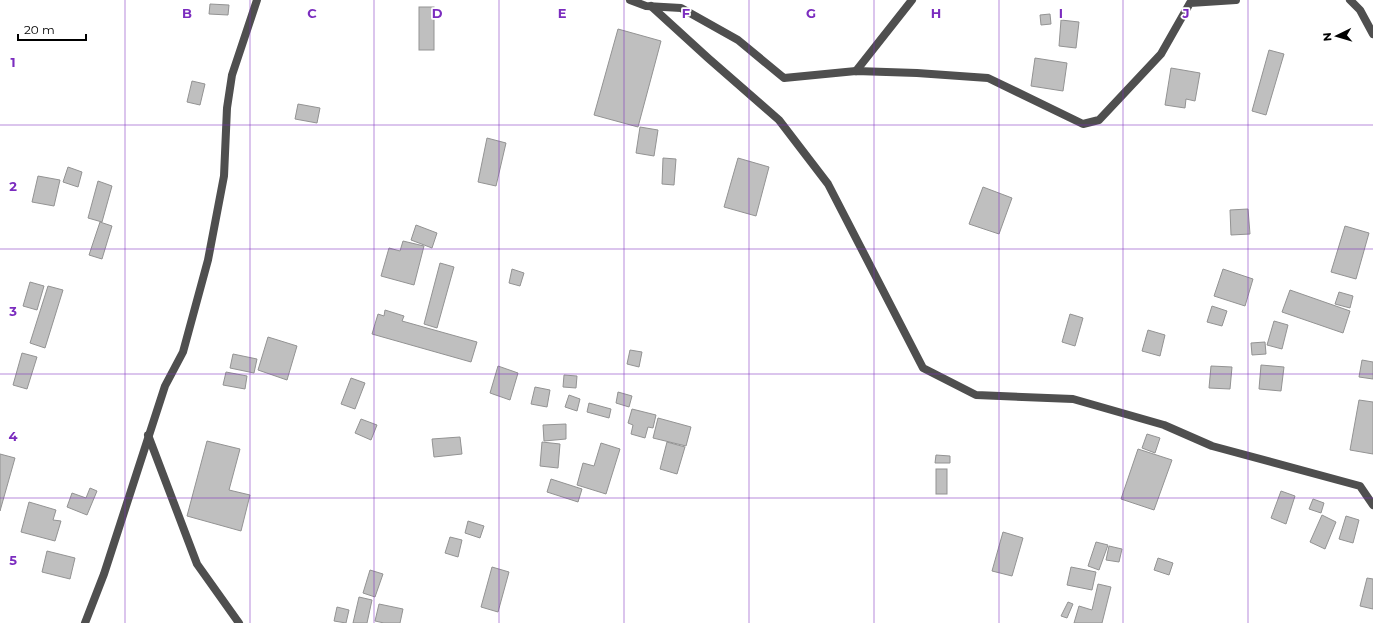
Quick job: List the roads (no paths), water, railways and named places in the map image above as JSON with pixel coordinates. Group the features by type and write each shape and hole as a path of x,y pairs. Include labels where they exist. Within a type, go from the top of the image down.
{"street":[{"path":"85,623 104,574 165,386 183,352 208,260 224,176 227,108 232,75 257,0"},
{"path":"630,0 646,6 681,8 738,40 784,78 856,71 917,73 988,78 1083,124 1098,120 1161,54 1190,3 1236,0"},
{"path":"856,71 912,0"},
{"path":"1350,0 1360,10 1373,34"},
{"path":"651,6 779,120 828,184 923,368 976,394 1073,399 1164,425 1212,446 1360,486 1373,505"},
{"path":"148,435 197,564 239,623"}]}
